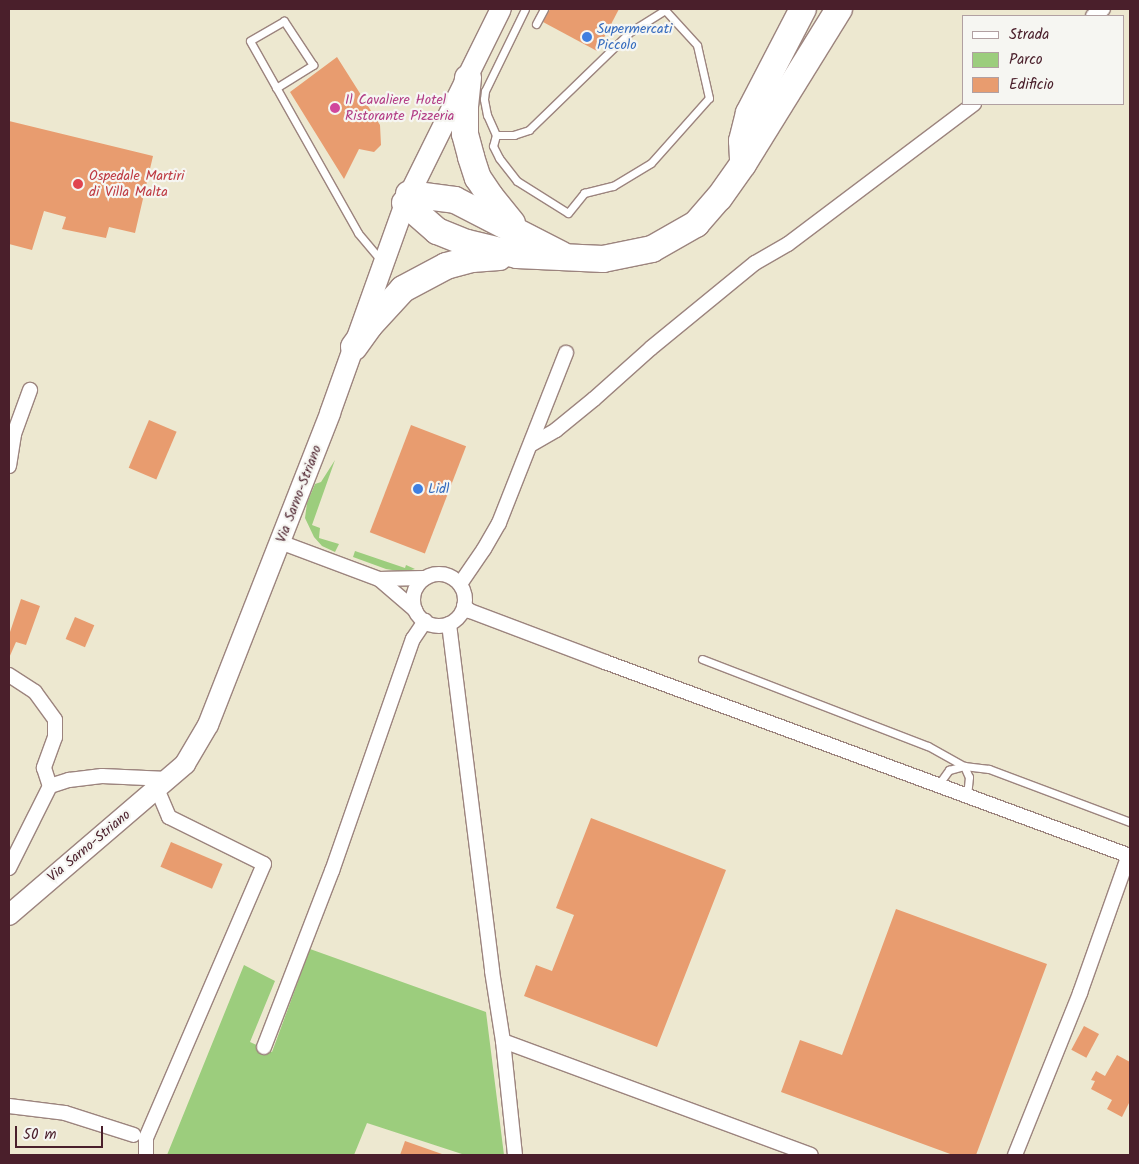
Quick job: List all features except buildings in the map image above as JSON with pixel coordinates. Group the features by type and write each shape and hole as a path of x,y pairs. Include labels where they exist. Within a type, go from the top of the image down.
{"highway":[{"path":"743,164 742,141 749,113 803,9"},
{"path":"823,35 835,9"},
{"path":"407,199 437,231 467,243 518,243 568,258 603,259 652,249 668,242 696,224 719,198 743,164 839,9"},
{"path":"468,78 465,105 465,134 470,157 478,178 518,243"},
{"path":"407,199 455,200 518,243"},
{"path":"354,347 369,326 403,289 424,276 446,266 518,243"}],"main road":[{"name":"Via Sarno-Striano","path":"9,915 48,879 185,764 208,725 354,347 407,199 501,9"}],"street":[{"path":"532,444 556,430 754,263 788,244 973,105"},
{"path":"460,584 492,536 532,444 566,353"},
{"path":"9,466 14,434 30,390"},
{"path":"280,542 379,579 415,610 425,622 441,626 449,624 461,614 464,606 465,598 460,584 447,575 439,574 424,578 379,579"},
{"path":"415,610 414,592 424,578"},
{"path":"464,606 470,611 605,662 1130,856 1080,993 1015,1155"},
{"path":"264,1047 332,871 414,639 425,622"},
{"path":"449,624 516,1155"},
{"path":"9,675 35,692 55,720 55,737 44,768 50,786 9,868"},
{"path":"50,786 70,780 102,776 162,784 169,817 264,864 146,1138 146,1155"},
{"path":"503,1041 811,1155"},
{"path":"9,1106 65,1113 134,1135"}],"lane":[{"path":"496,135 514,135 528,130 631,31 666,10 697,45 708,98 651,163 613,186 584,192 568,213 517,181 499,158 493,146 496,135 486,114 484,99 486,91 525,9"},
{"path":"536,24 544,9"},
{"path":"276,88 313,65 284,20 250,41 276,88 358,233 383,262"},
{"path":"702,660 928,746 964,766 988,769 1130,822"},
{"path":"938,785 949,770 964,766"},
{"path":"964,766 970,778 967,796"}],"green space":[{"path":"335,460 312,525 320,528 319,538 339,544 335,552 322,546 314,537 305,518 307,503 315,484 321,482"},
{"path":"355,551 405,568 406,565 415,569 404,572 386,569 353,557"},
{"path":"310,949 486,1012 504,1155 465,1155 367,1123 354,1155 167,1155 244,965 275,981 250,1042 272,1052"}],"place":[{"name":"Supermercati Piccolo","path":"587,37"},
{"name":"Il Cavaliere Hotel Ristorante Pizzeria","path":"335,108"},
{"name":"Ospedale Martiri di Villa Malta","path":"78,184"},
{"name":"Lidl","path":"418,489"}]}
